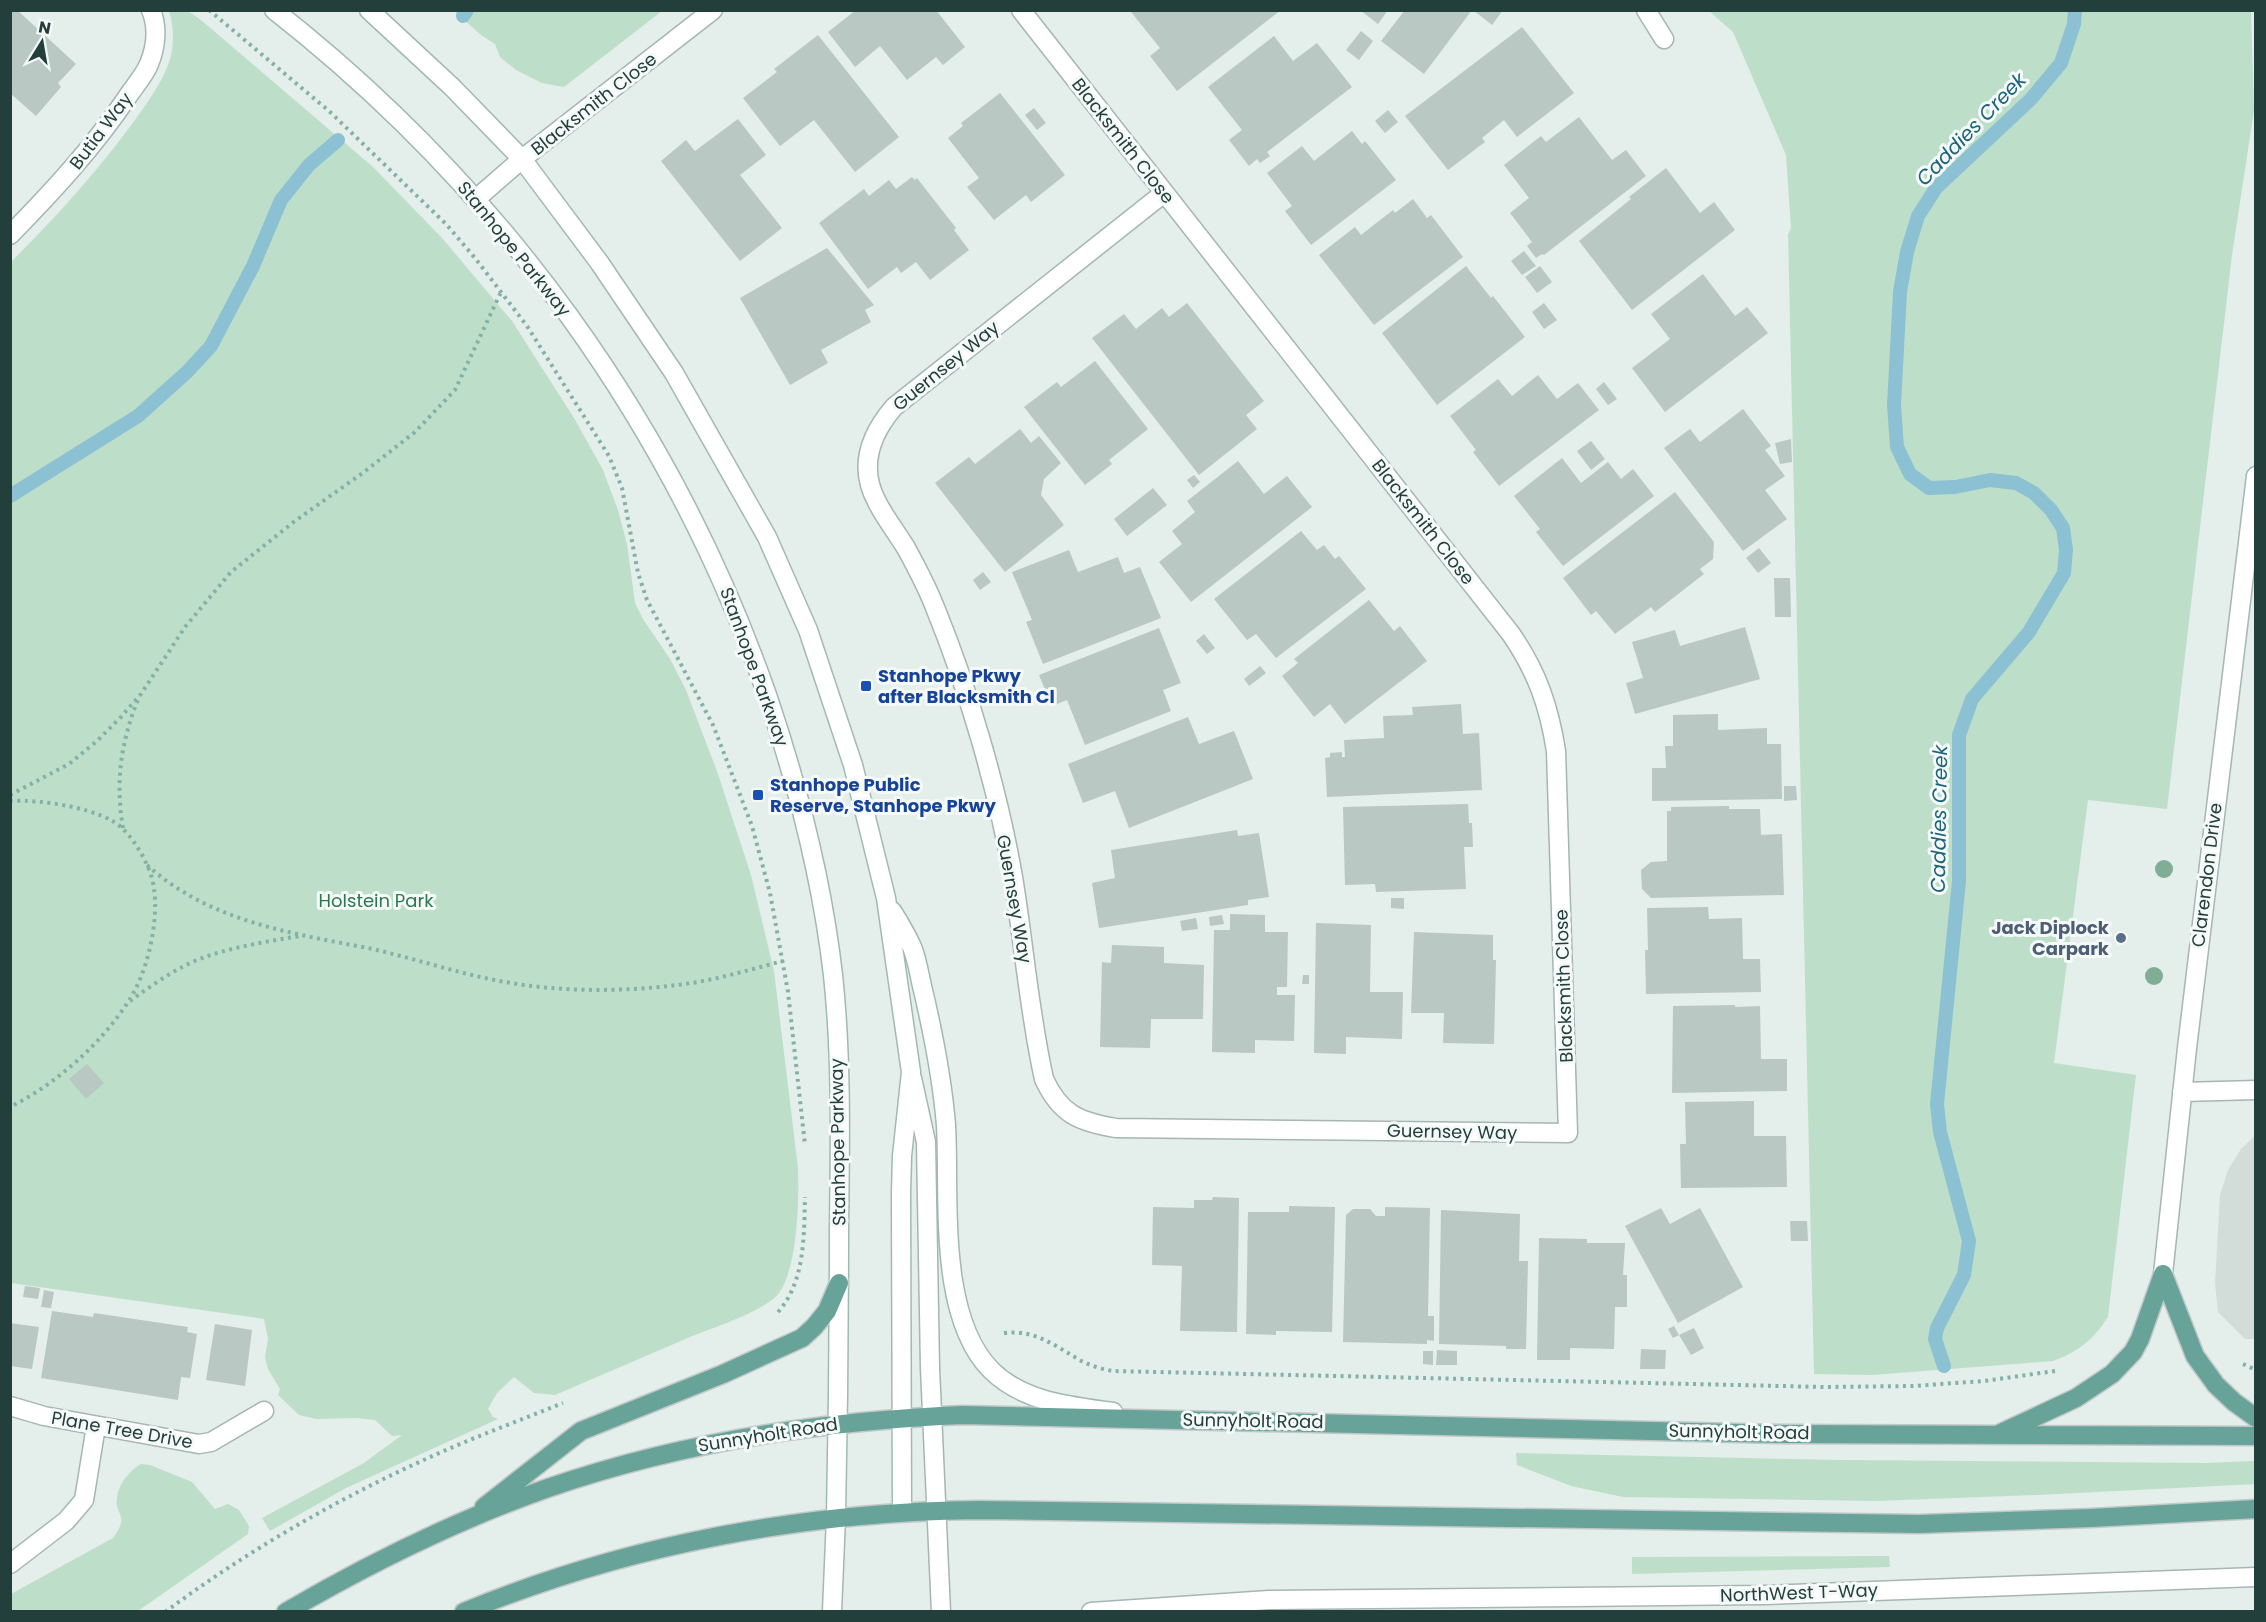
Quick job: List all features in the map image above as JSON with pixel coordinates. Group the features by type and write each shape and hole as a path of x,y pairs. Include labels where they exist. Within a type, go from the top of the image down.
{"main road":[{"path":"2163,1274 2195,1356 2216,1385 2256,1418"},
{"path":"1997,1435 2076,1398 2112,1374 2133,1352 2163,1274"},
{"path":"468,1519 581,1431 723,1374 802,1338 827,1311 839,1283"},
{"name":"Sunnyholt Road","path":"286,1611 412,1544 468,1519 549,1488 693,1448 838,1423 931,1416 1152,1418 1761,1433 2256,1436"},
{"path":"464,1611 536,1584 598,1565 690,1543 775,1525 902,1512 1919,1524 2256,1509"}],"street":[{"name":"Butia Way","path":"10,235 71,171 117,112 148,65 155,43 155,20 151,10"},
{"name":"Stanhope Parkway","path":"274,10 363,85 417,136 476,199 533,267 578,329 661,459 708,549 743,629 779,730 814,866 833,980 840,1122 838,1423 832,1611"},
{"path":"369,10 452,87 522,159 598,262 674,373 767,537 808,630 853,765 886,898 911,1072 926,1142 931,1416 941,1611"},
{"name":"Blacksmith Close","path":"476,199 522,159 713,10"},
{"name":"Blacksmith Close","path":"1021,10 1511,634 1527,658 1541,688 1551,720 1556,751 1569,1133"},
{"path":"1646,10 1664,39"},
{"name":"Guernsey Way","path":"1164,193 894,407 874,435 868,452 867,468 870,486 876,502 907,549 936,609 963,684 990,778 1012,874 1044,1079 1052,1097 1065,1110 1082,1121 1116,1128 1569,1133"},
{"name":"Clarendon Drive","path":"2163,1274 2182,1092 2248,598 2256,476"},
{"path":"886,898 912,948 935,1037 945,1124 950,1253 958,1299 977,1353 991,1370 1023,1393 1060,1405 1152,1418"},
{"path":"902,1512 901,1193 902,1156 911,1072"},
{"path":"2182,1092 2256,1090"},
{"name":"Plane Tree Drive","path":"10,1406 44,1416 199,1444 211,1442 264,1411"},
{"path":"10,1564 66,1521 84,1500 96,1426"},
{"name":"NorthWest T-Way","path":"1091,1611 1269,1600 1764,1595 2256,1577"}],"path":[{"path":"209,10 329,111 446,224 527,326 609,456 618,477 630,520 638,573 647,600 713,725 752,826 770,893 783,961 796,1058 805,1156"},
{"path":"10,795 69,764 97,741 141,694 185,627 231,572 415,432 455,390 501,291"},
{"path":"141,694 126,734 119,765 120,810 123,828 147,865 161,878 200,903 265,927 371,949 505,982 563,988 624,989 677,985 736,974 783,961"},
{"path":"10,801 56,804 108,819 123,828"},
{"path":"129,1001 141,975 153,929 154,887 147,865"},
{"path":"10,1107 54,1079 84,1054 129,1001 160,980 195,961 246,945 301,935"},
{"path":"775,1315 788,1300 800,1265 805,1189"},
{"path":"1002,1334 1030,1335 1049,1341 1078,1360 1113,1371 1825,1387 1913,1386 1984,1381 2058,1370"},
{"path":"165,1611 214,1575 330,1506 428,1458 566,1402"}],"shaded area":[{"path":"2255,1136 2255,1339 2245,1339 2218,1312 2215,1283 2220,1195 2228,1170 2241,1149"}],"green space":[{"name":"Holstein Park","path":"169,11 188,11 201,20 373,167 442,238 512,321 574,418 603,470 618,510 627,544 635,603 670,659 686,690 718,774 751,875 774,971 798,1168 796,1233 790,1267 779,1293 763,1306 555,1395 534,1393 514,1377 497,1393 488,1409 493,1417 498,1419 346,1488 270,1531 262,1518 364,1463 402,1435 392,1436 375,1420 316,1419 299,1415 278,1395 280,1389 268,1369 265,1357 268,1339 264,1319 11,1283 11,262 91,175 121,139 153,93 165,72 172,51 173,31"},
{"path":"454,11 662,11 564,87 542,83 516,70 500,57 495,44"},
{"path":"1709,11 2251,11 2254,110 2232,255 2167,809 2088,800 2054,1063 2136,1075 2108,1317 2085,1344 2053,1361 1872,1375 1814,1374 1788,234 1791,229 1786,155 1733,32"},
{"path":"1516,1453 1841,1460 2205,1463 2255,1461 2256,1484 1877,1501 1623,1497 1571,1486 1517,1465"},
{"path":"141,1464 150,1465 192,1482 215,1509 228,1504 239,1510 249,1526 248,1534 138,1611 11,1611 11,1594 113,1538 121,1524 117,1504 120,1487 132,1470"},
{"path":"1889,1556 1890,1567 1632,1574 1632,1557"}],"building":[{"path":"10,10 17,10 76,64 58,83 61,87 36,116 10,93"},
{"path":"856,10 936,10 965,47 943,65 936,57 907,80 880,46 855,67 828,32"},
{"path":"1134,10 1281,10 1177,91 1150,56 1160,48 1131,12"},
{"path":"1360,10 1388,10 1378,24"},
{"path":"1405,10 1472,10 1424,74 1381,41"},
{"path":"1473,10 1503,10 1492,25"},
{"path":"1522,27 1574,93 1517,137 1504,120 1482,138 1485,142 1448,170 1405,116"},
{"path":"1361,31 1373,41 1359,60 1346,50"},
{"path":"818,35 899,137 855,172 814,120 780,146 743,98 777,72 774,69"},
{"path":"1274,36 1293,61 1317,43 1352,87 1267,152 1270,156 1260,163 1257,159 1249,166 1229,140 1242,130 1208,87"},
{"path":"1000,93 1065,175 1031,202 1026,195 994,220 967,187 979,178 948,138 963,126 961,123"},
{"path":"1034,108 1046,123 1037,130 1025,115"},
{"path":"1388,110 1398,122 1385,133 1375,121"},
{"path":"1579,117 1612,160 1626,150 1646,176 1544,255 1536,258 1527,246 1532,242 1510,213 1529,198 1504,165 1541,136 1546,142"},
{"path":"738,119 766,155 740,175 782,228 740,261 661,161 686,140 695,151"},
{"path":"1352,131 1362,144 1365,141 1396,180 1311,245 1285,211 1292,206 1267,173 1302,146 1314,161"},
{"path":"1666,168 1700,213 1714,202 1735,230 1632,310 1579,241"},
{"path":"912,177 915,180 917,178 956,228 954,230 969,250 930,280 916,262 901,273 897,267 868,289 819,223 864,189 869,196 889,180 896,189"},
{"path":"1413,199 1427,218 1431,215 1463,257 1374,325 1319,255 1355,227 1361,235 1393,210 1395,213"},
{"path":"827,248 874,305 865,310 871,322 821,350 828,363 790,385 740,298"},
{"path":"1524,251 1536,266 1522,275 1511,261"},
{"path":"1466,266 1525,337 1437,405 1382,333"},
{"path":"1540,266 1552,282 1537,293 1525,277"},
{"path":"1703,274 1735,316 1747,307 1768,333 1665,412 1632,368 1670,339 1651,314"},
{"path":"1187,303 1264,401 1246,415 1257,429 1199,475 1092,338 1124,314 1136,329 1162,308 1169,317"},
{"path":"1544,303 1557,320 1544,329 1532,312"},
{"path":"1095,361 1148,429 1109,460 1112,464 1085,485 1024,407 1057,382 1061,387"},
{"path":"1538,375 1557,399 1578,383 1599,410 1499,486 1473,452 1476,450 1450,416 1498,379 1512,396"},
{"path":"1604,382 1617,399 1608,405 1596,389"},
{"path":"1743,409 1771,446 1765,450 1785,476 1765,490 1787,519 1743,551 1664,448 1690,429 1700,442"},
{"path":"1020,429 1031,443 1039,436 1061,463 1044,479 1041,495 1064,525 1005,572 935,483 969,457 975,464"},
{"path":"1791,439 1792,462 1780,464 1775,443"},
{"path":"1591,441 1605,459 1591,470 1577,451"},
{"path":"1562,458 1581,483 1608,462 1621,479 1633,469 1654,496 1563,566 1536,532 1540,529 1514,496"},
{"path":"1238,461 1264,494 1287,476 1312,507 1191,602 1159,562 1182,544 1172,531 1195,512 1187,501"},
{"path":"1194,475 1200,482 1193,488 1187,480"},
{"path":"1153,488 1167,505 1127,536 1114,519"},
{"path":"1675,492 1714,542 1713,559 1700,569 1704,574 1655,612 1651,607 1615,634 1596,611 1591,615 1563,578"},
{"path":"1301,531 1317,550 1324,545 1335,559 1339,556 1366,589 1276,658 1256,634 1247,640 1214,599"},
{"path":"1759,548 1771,563 1758,573 1746,558"},
{"path":"1069,550 1078,572 1118,557 1124,573 1140,567 1161,618 1043,664 1026,622 1032,620 1012,572"},
{"path":"983,572 991,582 980,590 973,580"},
{"path":"1774,578 1790,578 1791,617 1775,617"},
{"path":"1369,600 1394,631 1400,626 1427,661 1345,724 1330,704 1314,717 1282,676 1298,663 1294,659"},
{"path":"1745,627 1760,679 1635,714 1626,683 1643,678 1632,642 1675,630 1680,646"},
{"path":"1159,628 1181,683 1163,690 1171,711 1085,745 1067,700 1052,706 1039,675"},
{"path":"1204,634 1215,648 1207,654 1196,641"},
{"path":"1260,666 1266,673 1249,686 1244,679"},
{"path":"1461,704 1463,734 1479,733 1482,790 1327,797 1325,758 1330,757 1330,753 1342,752 1342,757 1345,757 1344,740 1384,738 1383,716 1413,715 1412,707"},
{"path":"1718,714 1718,730 1767,728 1767,744 1781,744 1782,799 1652,801 1652,768 1666,768 1665,746 1673,746 1673,715"},
{"path":"1188,717 1199,744 1234,731 1253,779 1129,828 1115,791 1083,803 1068,764"},
{"path":"1784,786 1796,786 1797,800 1784,801"},
{"path":"1468,804 1473,847 1464,847 1466,889 1376,892 1375,884 1345,885 1343,807"},
{"path":"1729,806 1729,809 1760,809 1761,835 1782,834 1784,895 1651,898 1642,889 1641,870 1651,862 1667,861 1667,811 1671,811 1671,807"},
{"path":"1237,830 1238,836 1259,833 1269,897 1248,900 1248,905 1099,928 1092,883 1115,878 1111,850"},
{"path":"1391,898 1404,898 1404,909 1391,908"},
{"path":"1708,907 1709,919 1742,918 1743,959 1760,959 1761,992 1646,994 1647,908"},
{"path":"1230,914 1265,915 1265,932 1288,932 1287,987 1277,987 1277,995 1295,995 1294,1041 1255,1040 1255,1053 1212,1052 1214,930 1230,930"},
{"path":"1222,915 1224,924 1210,926 1209,917"},
{"path":"1196,918 1198,929 1182,931 1180,921"},
{"path":"1316,923 1371,925 1370,992 1403,992 1402,1039 1346,1037 1346,1054 1314,1053"},
{"path":"1414,932 1493,935 1493,960 1496,960 1494,1044 1443,1043 1444,1013 1411,1013"},
{"path":"1112,945 1164,947 1164,963 1204,965 1203,1019 1151,1019 1150,1048 1100,1047 1102,962 1111,963"},
{"path":"1303,975 1309,975 1309,984 1302,984"},
{"path":"1735,1005 1735,1007 1760,1006 1761,1059 1787,1059 1787,1091 1672,1093 1673,1006"},
{"path":"87,1064 104,1083 86,1099 69,1079"},
{"path":"1754,1101 1754,1136 1786,1136 1787,1187 1681,1188 1680,1144 1686,1144 1685,1102"},
{"path":"1213,1197 1239,1198 1237,1332 1180,1331 1182,1266 1152,1265 1153,1207 1194,1208 1194,1200 1212,1200"},
{"path":"1289,1206 1335,1207 1332,1332 1276,1331 1276,1335 1246,1334 1248,1212 1289,1212"},
{"path":"1385,1207 1430,1208 1428,1316 1434,1316 1434,1341 1427,1340 1427,1344 1343,1342 1346,1215 1353,1209 1370,1209 1376,1216 1385,1216"},
{"path":"1661,1208 1670,1224 1700,1208 1743,1287 1678,1323 1625,1226"},
{"path":"1441,1210 1520,1214 1519,1261 1528,1261 1526,1349 1506,1349 1506,1346 1439,1344"},
{"path":"1790,1221 1807,1221 1808,1241 1791,1241"},
{"path":"1539,1238 1587,1239 1587,1243 1625,1243 1623,1275 1627,1275 1627,1307 1615,1307 1614,1349 1570,1348 1570,1360 1537,1360"},
{"path":"25,1286 40,1288 38,1299 23,1297"},
{"path":"44,1290 54,1292 51,1308 41,1307"},
{"path":"52,1311 93,1317 94,1313 188,1327 187,1332 197,1334 190,1378 181,1377 178,1400 41,1378"},
{"path":"10,1323 39,1327 32,1369 10,1366"},
{"path":"215,1324 252,1330 245,1386 206,1380"},
{"path":"1674,1326 1679,1335 1673,1338 1668,1329"},
{"path":"1694,1328 1704,1348 1691,1355 1679,1335"},
{"path":"1641,1349 1666,1350 1665,1369 1640,1369"},
{"path":"1437,1350 1457,1351 1457,1365 1436,1365"},
{"path":"1423,1351 1433,1351 1433,1365 1423,1364"}],"waterway":[{"path":"463,16 467,10"},
{"name":"Caddies Creek","path":"1944,1366 1935,1339 1937,1328 1964,1275 1969,1241 1940,1132 1937,1104 1959,881 1959,735 1972,699 2029,632 2064,573 2066,550 2063,528 2051,510 2034,493 2016,483 1990,480 1955,487 1929,488 1910,474 1897,447 1894,405 1900,292 1907,252 1918,216 1936,188 2031,99 2061,63 2074,24 2075,10"},
{"path":"10,496 138,416 187,372 211,346 253,266 281,200 309,165 338,140"}],"place":[{"name":"Stanhope Pkwy after Blacksmith Cl","path":"866,686"},
{"name":"Stanhope Public Reserve, Stanhope Pkwy","path":"758,795"},
{"name":"Jack Diplock Carpark","path":"2121,938"}]}
